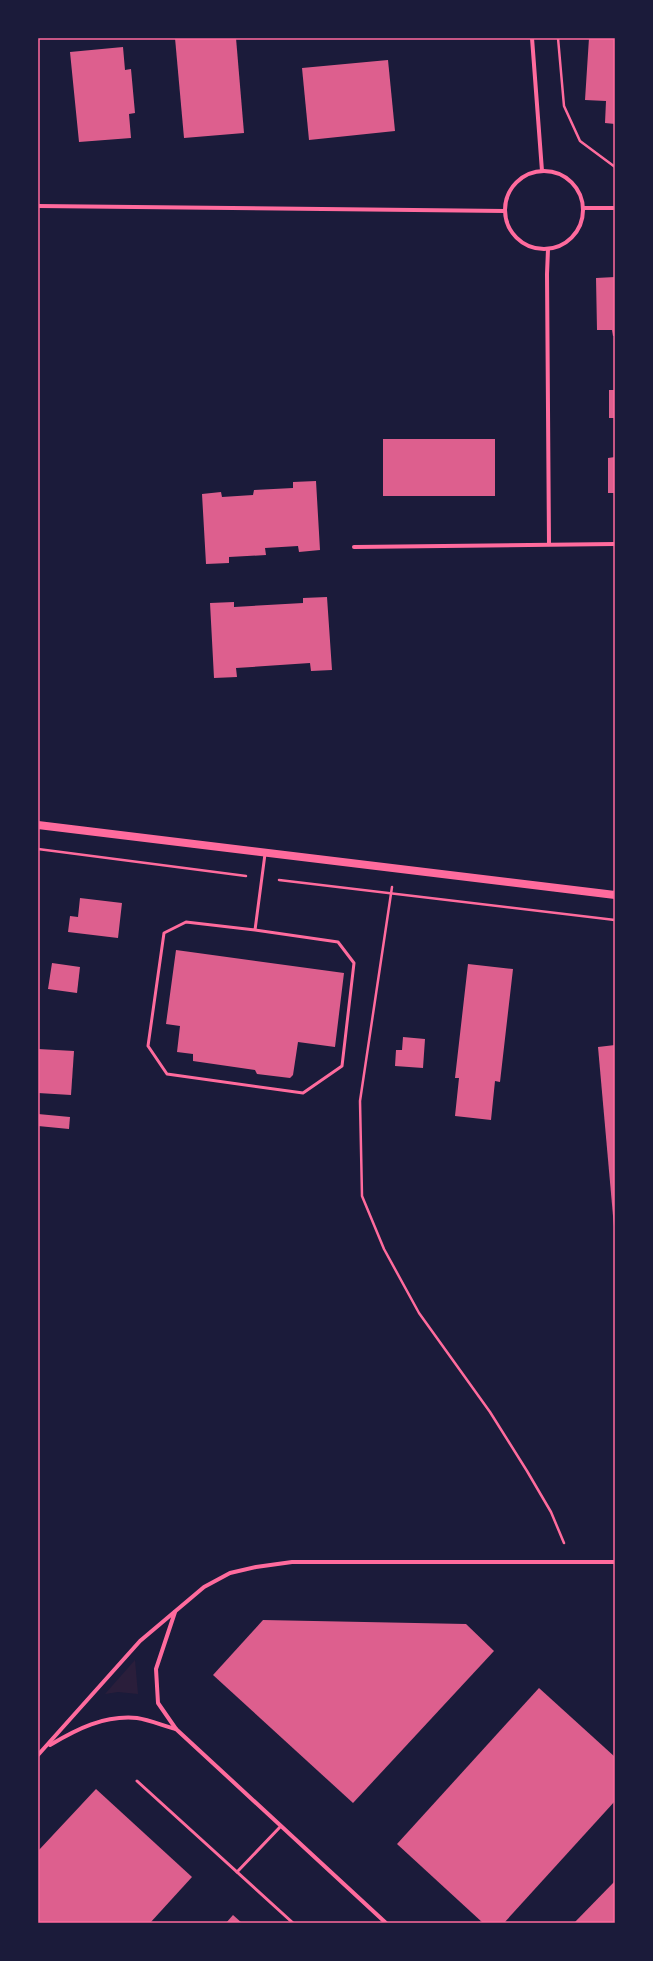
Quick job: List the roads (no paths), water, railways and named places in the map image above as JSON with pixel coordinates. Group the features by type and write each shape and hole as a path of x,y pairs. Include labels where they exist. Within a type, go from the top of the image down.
{"main road":[{"path":"38,825 615,895"}],"street":[{"path":"532,38 542,171"},
{"path":"542,171 554,172 566,177 580,196 583,208 582,220 577,231 570,240 560,246 548,249 536,248 524,243 514,235 507,223 505,210 507,199 512,188 520,179 531,173 542,171"},
{"path":"38,206 505,210"},
{"path":"583,208 615,208"},
{"path":"548,249 549,544"},
{"path":"354,547 615,544"},
{"path":"38,1755 140,1641 204,1587 230,1574 256,1567 292,1562 615,1562"},
{"path":"175,1612 156,1669 158,1703 176,1729 386,1923"},
{"path":"45,1748 76,1729 112,1718 138,1718 176,1729"}],"lane":[{"path":"255,930 266,852"},
{"path":"186,922 255,930 338,942 354,963 342,1066 303,1093 168,1074 148,1046 164,933 186,922"},
{"path":"137,1781 293,1923"},
{"path":"237,1872 281,1826"}]}
